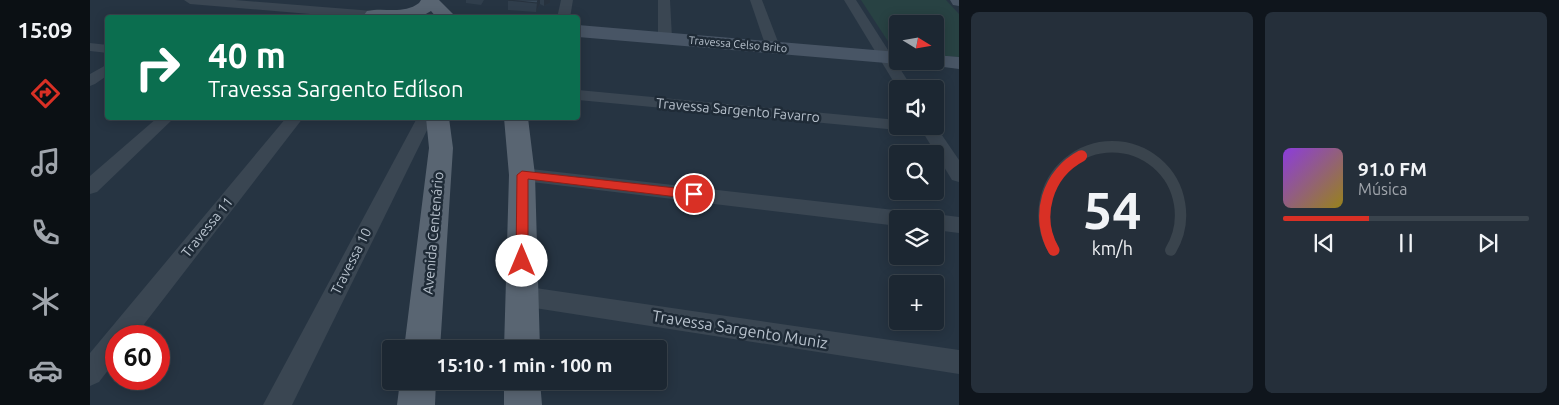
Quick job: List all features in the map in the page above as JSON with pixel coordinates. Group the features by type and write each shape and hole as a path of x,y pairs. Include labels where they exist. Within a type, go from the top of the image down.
{"main road":[{"path":"360,0 373,15"},
{"path":"406,15 416,14 426,9 430,1 445,15"},
{"name":"Avenida Centenário","path":"423,340 439,175 438,120"},
{"path":"516,120 522,175 522,340"},
{"path":"416,405 417,390"},
{"path":"522,390 523,405"}],"street":[{"path":"190,0 362,15"},
{"path":"564,15 567,0"},
{"path":"664,0 666,38"},
{"path":"756,0 773,47"},
{"path":"850,0 889,53"},
{"name":"Travessa Celso Brito","path":"580,31 889,57"},
{"path":"90,47 105,49"},
{"path":"944,62 959,63"},
{"path":"90,81 105,70"},
{"name":"Travessa Sargento Favarro","path":"580,95 889,124"},
{"path":"90,187 164,120"},
{"name":"Travessa 11","path":"129,325 293,120"},
{"name":"Travessa 10","path":"277,405 424,120"},
{"path":"933,135 959,175"},
{"path":"522,175 889,217"},
{"path":"944,223 959,225"},
{"name":"Travessa Sargento Muniz","path":"522,296 959,362"},
{"path":"90,373 105,354"}],"green space":[{"path":"861,0 946,0 959,14 959,57 944,56 944,15 889,15 889,43"}],"building":[{"path":"508,0 538,0 537,3"}],"route":[{"path":"522,261 522,175 694,194"}]}
